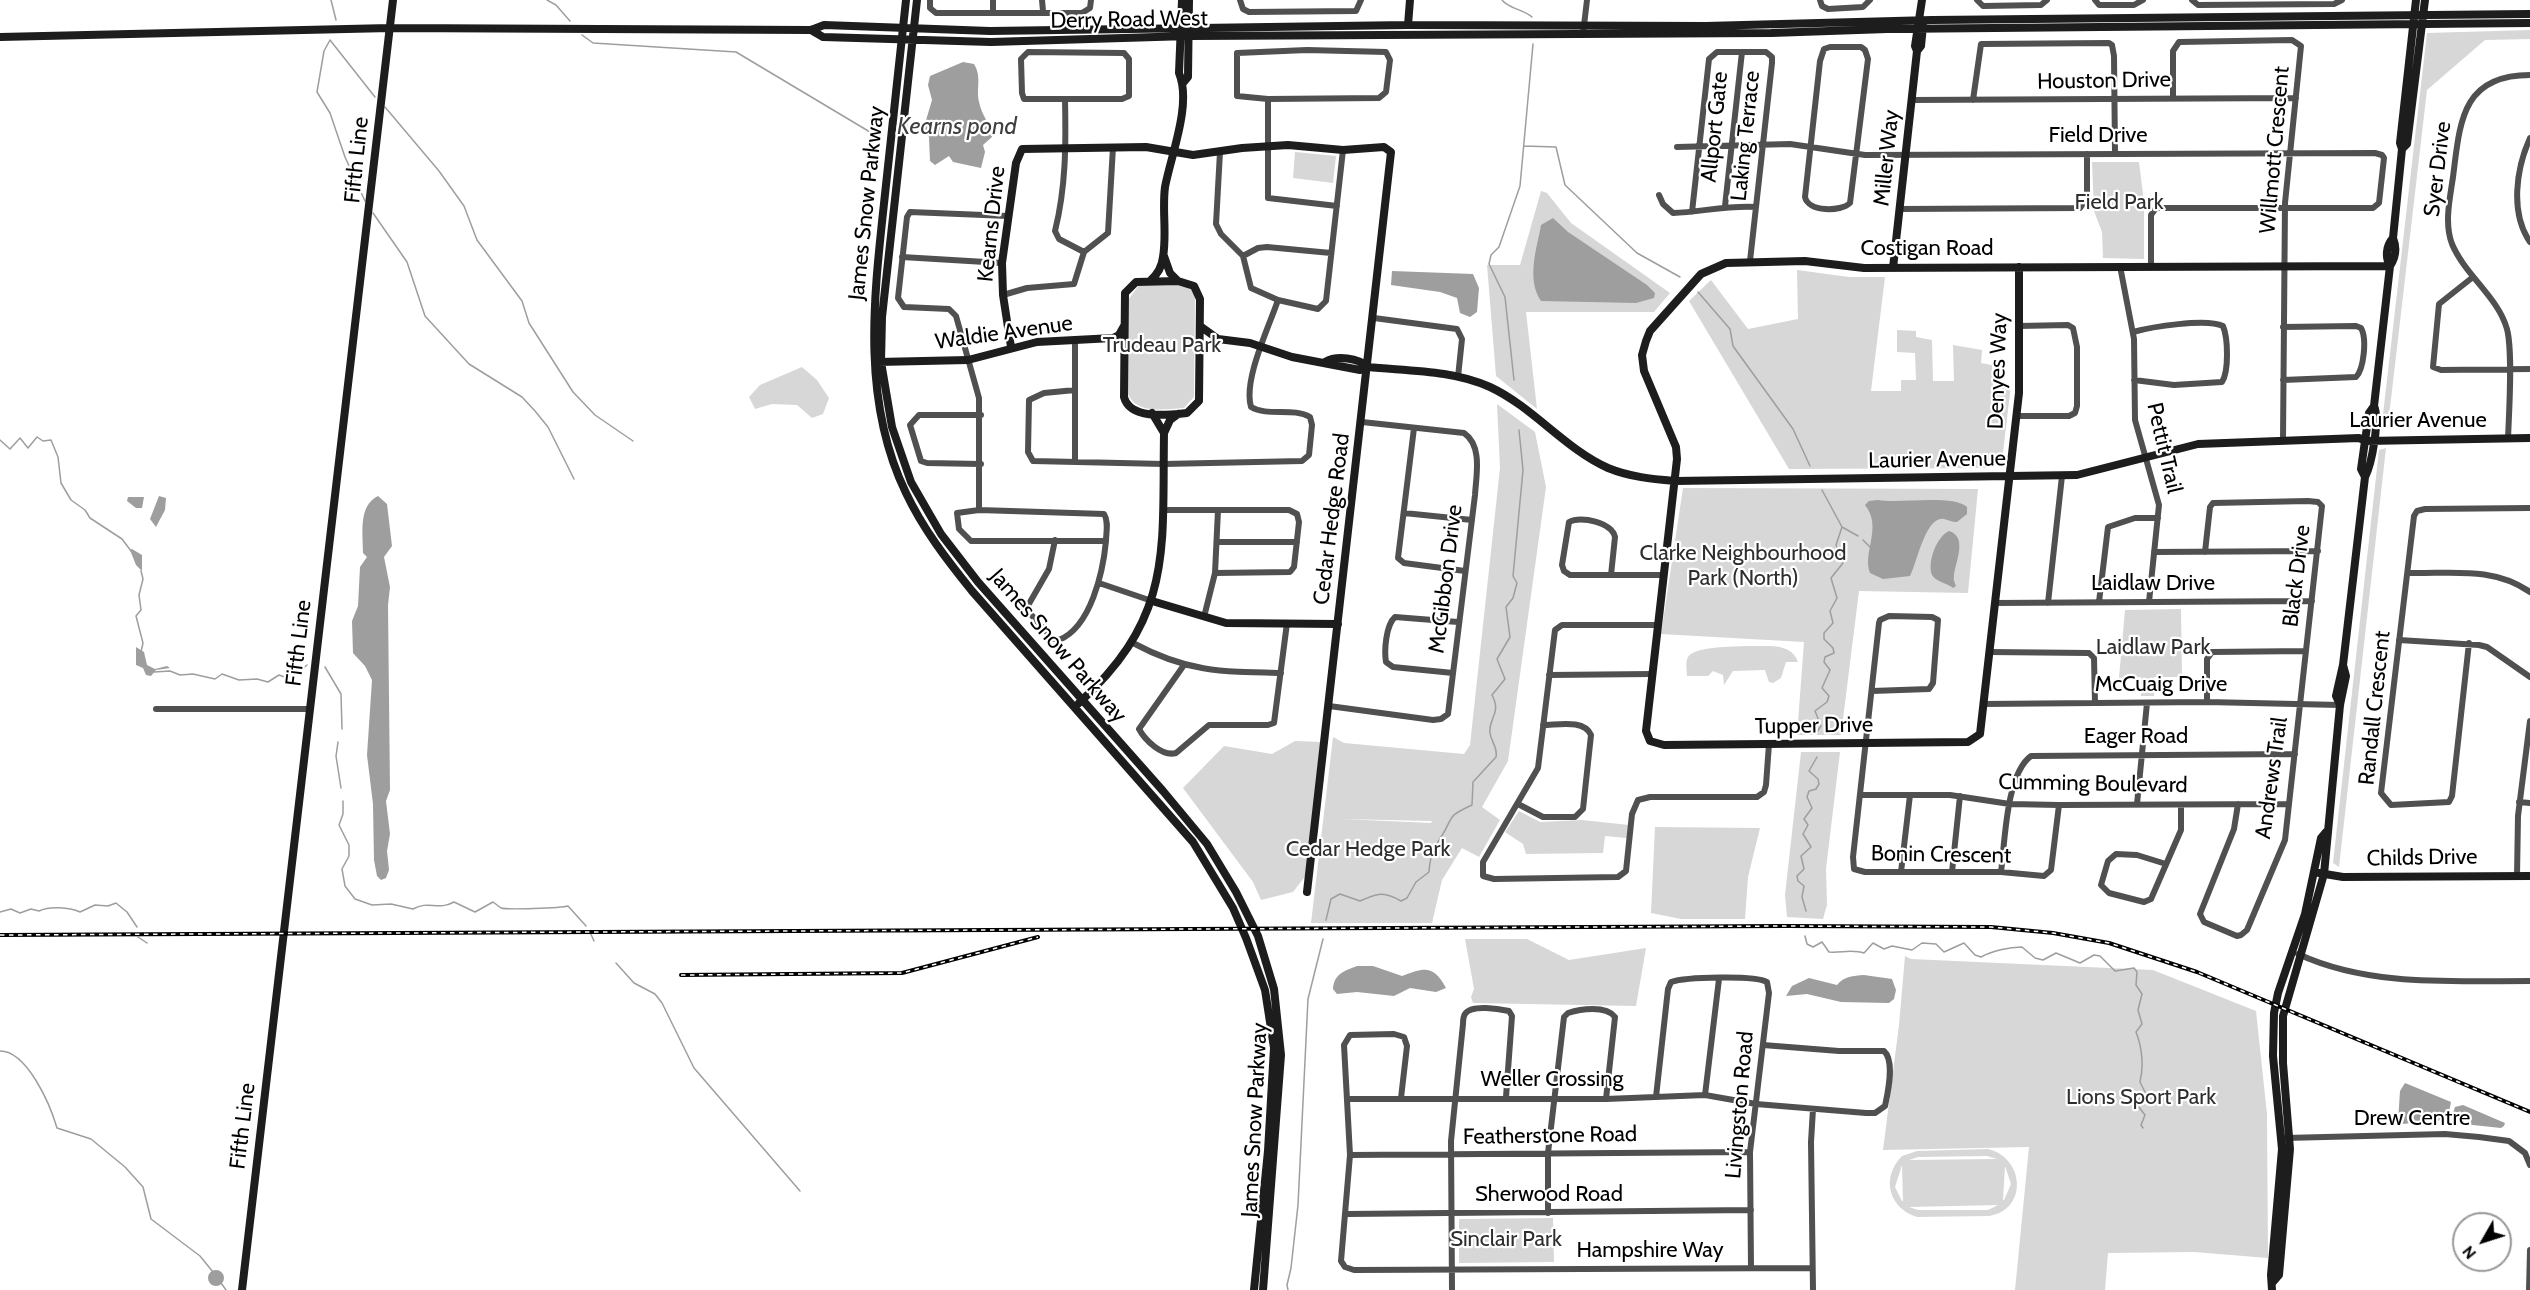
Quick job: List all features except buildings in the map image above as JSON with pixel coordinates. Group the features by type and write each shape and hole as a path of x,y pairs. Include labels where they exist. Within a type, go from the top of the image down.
{"street":[{"name":"Fifth Line","path":"242,1290 393,0"},
{"name":"James Snow Parkway","path":"906,0 881,234 878,362 887,440 906,493 924,526 972,591 1192,842 1233,908 1261,978 1274,1048 1254,1290"},
{"name":"James Snow Parkway","path":"916,0 878,362 886,402 900,454 911,482 941,534 978,582 1207,844 1250,918 1270,975 1278,1015 1281,1055 1263,1290"},
{"path":"930,0 930,8 936,13 1085,12 1090,8 1091,0"},
{"path":"993,0 993,12"},
{"path":"1042,0 1043,11"},
{"path":"1150,280 1160,270 1164,256 1165,195 1182,107 1183,83 1188,77 1182,0"},
{"path":"1185,32 1189,0"},
{"path":"1240,0 1243,9 1249,12 1356,11 1361,0"},
{"path":"1408,25 1410,0"},
{"path":"1584,30 1587,0"},
{"path":"1820,0 1822,6 1828,9 1863,7 1870,0"},
{"name":"Miller Way","path":"1893,268 1917,51 1921,46 1920,24 1923,0"},
{"path":"1977,0 1983,6 2041,5 2047,0"},
{"path":"2095,0 2099,5 2134,5 2143,0"},
{"path":"2192,0 2198,5 2210,5 2334,4 2342,0"},
{"path":"2416,0 2418,20"},
{"path":"2273,1286 2271,1275 2286,1138 2283,1016 2301,956 2329,840 2326,832 2340,705 2336,696 2343,665 2365,477 2370,468 2370,441 2376,412 2374,406 2390,267 2386,260 2388,244 2393,238 2402,149 2400,143 2418,20 2425,0"},
{"name":"Derry Road West","path":"2418,20 2530,14"},
{"name":"Derry Road West","path":"0,37 390,28 811,30 824,25 990,31 1185,32 1584,30 1920,24 2418,20 2530,24"},
{"name":"Derry Road West","path":"811,30 823,37 991,42 1185,32 1408,25 1524,30"},
{"name":"Willmott Crescent","path":"2173,98 2173,51 2178,42 2292,40 2298,42 2302,49 2285,208 2283,440"},
{"path":"1973,100 1978,50 1981,44 2049,41 2111,44 2114,56 2115,153"},
{"path":"1830,47 1861,47 1865,50 1868,59 1850,203 1846,207 1812,208 1807,204 1805,197 1810,147 1821,54 1830,47"},
{"path":"1380,50 1386,52 1389,57 1386,92 1379,98 1268,99 1237,96 1237,52 1380,50"},
{"path":"1028,52 1121,52 1128,57 1130,93 1127,97 1065,99 1024,99 1021,59 1024,55 1028,52"},
{"name":"Laking Terrace","path":"1692,212 1709,59 1717,52 1766,52 1772,57 1750,261"},
{"name":"Allport Gate","path":"1725,206 1742,52"},
{"name":"Syer Drive","path":"2508,439 2509,370 2506,326 2453,247 2448,228 2460,123 2468,103 2483,88 2504,77 2530,75"},
{"name":"Houston Drive","path":"1912,100 2296,98"},
{"path":"1065,99 1066,147 1063,194 1055,231 1059,238 1084,252"},
{"path":"1268,99 1268,198 1337,206"},
{"path":"2530,138 2521,169 2518,214 2530,242"},
{"name":"Field Drive","path":"1677,147 1790,144 1857,154 1906,155 2378,153 2384,158 2379,203 2376,207 2285,208"},
{"name":"Kearns Drive","path":"1011,347 1003,295 1002,263 1016,163 1022,149 1146,147 1193,155 1269,146 1342,150 1371,146 1390,150"},
{"path":"1003,295 1040,286 1071,285 1084,252 1108,233 1113,147"},
{"path":"1220,152 1216,224 1221,234 1243,256 1251,288 1300,307 1322,307 1326,301 1342,150"},
{"name":"Cedar Hedge Road","path":"1307,892 1393,157 1390,150"},
{"path":"1900,209 2080,208 2087,198 2087,154"},
{"path":"1659,195 1663,204 1673,213 1725,206 1756,207"},
{"path":"2151,266 2151,215 2157,208 2285,208"},
{"path":"979,510 981,415 978,389 953,312 904,307 899,303 902,258 907,217 911,212 1008,216"},
{"path":"1243,256 1258,248 1267,247 1331,253"},
{"path":"1164,256 1170,273 1178,281"},
{"path":"902,258 1002,263"},
{"name":"Costigan Road","path":"1676,481 1676,447 1644,371 1642,355 1650,331 1701,274 1726,263 1805,261 1851,268 2390,267"},
{"name":"Pettit Trail","path":"2120,266 2133,332 2135,420 2158,498 2149,602"},
{"name":"Denyes Way","path":"2009,476 2016,416 2019,267"},
{"path":"2473,277 2439,304 2432,365 2437,370 2530,369"},
{"path":"1178,281 1192,284 1198,292 1199,401 1191,411 1136,412 1125,401 1124,297 1127,289 1136,282 1178,281"},
{"path":"1075,390 1044,393 1029,400 1028,452 1033,461 1164,464 1299,461 1307,458 1312,425 1310,417 1258,410 1250,404 1250,377 1278,300"},
{"path":"1374,318 1457,329 1462,339 1458,377"},
{"path":"2133,332 2175,324 2216,324 2223,326 2226,335 2226,375 2222,382 2174,385 2134,380"},
{"path":"2016,416 2069,416 2075,413 2077,406 2077,347 2073,328 2068,325 2019,326"},
{"name":"Waldie Avenue","path":"878,362 968,360 1037,342 1102,339 1119,335 1124,326"},
{"path":"1200,326 1218,339 1200,350"},
{"path":"2283,327 2356,326 2361,328 2364,336 2360,372 2356,377 2283,380"},
{"name":"Waldie Avenue","path":"1102,339 1119,346 1124,353"},
{"name":"Laurier Avenue","path":"1218,339 1262,346 1292,357 1325,362 1332,366 1360,370 1368,367 1473,380 1503,394 1603,465 1636,477 1676,481 2062,476 2077,475 2198,444 2359,438 2370,441 2530,438"},
{"path":"1075,340 1075,461"},
{"path":"1152,413 1164,433"},
{"path":"1075,708 1110,674 1133,643 1152,601 1163,542 1164,433 1170,420 1178,413"},
{"path":"981,415 919,415 913,418 910,425 921,461 981,464"},
{"name":"McGibbon Drive","path":"1329,706 1441,719 1449,711 1472,520 1477,463 1474,442 1464,433 1362,422"},
{"path":"1414,428 1397,557 1400,561 1465,571"},
{"name":"Tupper Drive","path":"1676,481 1646,730 1647,738 1653,744 1866,743 1972,741 1980,734 2009,476"},
{"path":"2048,603 2062,476"},
{"name":"Black Drive","path":"2205,552 2210,507 2213,503 2308,501 2318,502 2322,506 2301,703"},
{"name":"Randall Crescent","path":"2469,643 2452,796 2449,802 2440,804 2391,805 2381,793 2413,522 2417,511 2530,508"},
{"path":"1055,540 1049,569 1026,609 1052,638 1059,640 1070,633 1084,614 1099,583 1106,541 1107,523 1101,513 979,510 957,513 959,530 971,541 1055,540 1106,541"},
{"path":"1163,510 1293,511 1299,517 1294,567 1287,573 1215,573"},
{"path":"1204,617 1215,573 1218,510"},
{"path":"1404,513 1472,520"},
{"path":"1611,574 1616,537 1614,531 1608,526 1576,518 1569,522 1562,565 1564,571 1570,574 1664,575"},
{"path":"2099,602 2108,527 2135,518 2158,518"},
{"path":"1217,542 1297,542"},
{"path":"2154,552 2318,551"},
{"path":"2408,573 2488,573 2529,588"},
{"path":"1099,583 1226,623 1338,624"},
{"name":"Laidlaw Drive","path":"1995,603 2312,601"},
{"name":"Bonin Crescent","path":"1872,691 1929,689 1933,683 1938,620 1932,617 1901,616 1880,620 1852,857 1854,869 1865,872 2001,872 2044,876 2049,873 2059,805"},
{"path":"1453,673 1393,667 1386,662 1386,651 1389,628 1395,617 1458,622"},
{"path":"1184,665 1139,729 1162,753 1169,755 1176,753 1209,725 1272,725 1276,719 1287,623"},
{"path":"1658,625 1558,626 1554,633 1538,768 1483,862 1481,872 1486,879 1618,877 1626,871 1632,814 1638,800 1757,797 1764,792 1766,785 1769,744"},
{"path":"2399,640 2469,643 2487,647 2530,677"},
{"path":"1133,643 1184,665 1213,672 1281,673"},
{"path":"2207,702 2207,658 2212,652 2306,651"},
{"path":"1989,652 2089,653 2094,658 2095,703"},
{"path":"1549,675 1653,674"},
{"name":"McCuaig Drive","path":"1983,704 2207,702 2340,705"},
{"path":"2138,804 2147,703"},
{"name":"Andrews Trail","path":"2238,804 2234,830 2200,914 2204,922 2237,936 2247,930 2285,840 2301,703"},
{"path":"156,709 309,709"},
{"path":"2517,876 2519,802 2530,721"},
{"path":"1518,804 1543,817 1575,817 1583,809 1591,735 1589,730 1580,725 1543,725"},
{"name":"Eager Road","path":"2010,804 2013,786 2024,763 2031,756 2295,754"},
{"name":"Cumming Boulevard","path":"1860,795 1960,796 2010,804 2289,804"},
{"path":"1901,872 1910,795"},
{"path":"1952,872 1960,796"},
{"path":"2519,802 2530,803"},
{"path":"2001,872 2010,804"},
{"path":"2166,864 2137,855 2116,854 2109,861 2101,885 2109,893 2147,902 2166,864 2181,830 2181,805"},
{"path":"2286,1138 2273,1028 2278,993 2320,873"},
{"name":"Childs Drive","path":"2320,873 2343,877 2530,876"},
{"path":"2292,952 2327,966 2409,981 2530,981"},
{"path":"1656,1097 1669,985 1677,980 1719,979 1705,1095"},
{"name":"Livingston Road","path":"1719,979 1759,979 1767,982 1769,993 1750,1152 1751,1269"},
{"path":"1452,1290 1451,1154 1454,1097 1465,1014 1469,1010 1509,1011 1514,1021 1506,1097"},
{"path":"1548,1213 1548,1153 1554,1098 1564,1017 1571,1012 1596,1010 1611,1012 1615,1017 1606,1099"},
{"path":"1347,1214 1350,1155 1344,1045 1350,1035 1394,1034 1404,1037 1407,1046 1401,1098"},
{"name":"Weller Crossing","path":"1347,1099 1506,1097 1606,1099 1705,1095 1756,1104 1875,1113 1886,1103 1889,1056 1879,1050 1839,1051 1763,1045"},
{"path":"1813,1109 1810,1142 1813,1290"},
{"name":"Drew Centre","path":"2286,1138 2445,1134 2479,1137 2509,1141 2524,1153 2530,1165"},
{"name":"Featherstone Road","path":"1350,1155 1750,1152"},
{"name":"Sherwood Road","path":"1347,1214 1751,1210"},
{"name":"Hampshire Way","path":"1347,1214 1341,1261 1345,1267 1354,1270 1812,1268"},
{"path":"2529,1290 2530,1250"}],"green space":[{"path":"2530,30 2530,39 2485,40 2427,90 2388,425 2382,423 2427,33"},
{"path":"1295,152 1336,156 1333,183 1293,178"},
{"name":"Field Park","path":"2092,162 2139,162 2144,202 2144,259 2103,258 2102,232 2094,211"},
{"path":"1541,191 1547,193 1571,223 1670,293 1654,312 1526,312 1537,409 1496,376 1487,265 1520,265"},
{"path":"1797,270 1849,277 1885,277 1871,391 1901,391 1901,380 1916,380 1915,353 1897,352 1897,330 1916,331 1916,337 1932,340 1933,381 1954,381 1953,345 1982,350 1981,363 1992,365 1993,386 2011,385 2002,461 1992,468 1789,469 1689,301 1711,280 1748,329 1798,319"},
{"name":"Trudeau Park","path":"1180,284 1192,290 1195,297 1194,397 1184,408 1160,410 1145,408 1132,401 1128,394 1128,300 1139,285"},
{"path":"802,367 817,380 829,398 823,414 812,418 797,405 772,404 755,409 749,397 760,385"},
{"name":"Cedar Hedge Park","path":"1497,404 1535,432 1546,487 1508,761 1482,807 1500,820 1479,857 1462,848 1442,880 1432,923 1311,923 1333,737 1344,743 1464,754 1470,745 1500,468","holes":["1341,819 1432,821 1431,823"]},
{"path":"2386,448 2339,867 2333,863 2379,450"},
{"name":"Clarke Neighbourhood Park (North)","path":"1683,488 1978,489 1968,593 1859,591 1841,735 1797,735 1804,642 1661,634"},
{"name":"Laidlaw Park","path":"2181,609 2182,677 2154,677 2154,696 2141,696 2141,677 2119,678 2125,610"},
{"path":"1746,646 1783,648 1794,655 1798,662 1786,662 1781,678 1773,683 1769,682 1765,670 1733,671 1724,685 1723,675 1713,671 1708,676 1687,676 1687,661 1692,653 1706,649"},
{"path":"1295,741 1321,742 1307,874 1293,892 1261,900 1253,882 1183,788 1224,746 1272,754"},
{"path":"1801,752 1840,752 1826,869 1827,905 1823,919 1787,917 1785,895"},
{"path":"1519,811 1540,822 1582,820 1629,825 1627,838 1605,836 1603,853 1526,854 1523,844 1505,832"},
{"path":"1655,827 1760,828 1748,877 1745,919 1681,919 1651,913"},
{"path":"1465,939 1527,939 1569,960 1646,948 1636,1006 1473,1003 1471,997 1474,989"},
{"name":"Lions Sport Park","path":"1905,956 1911,959 2153,970 2256,1011 2267,1114 2268,1258 2194,1252 2108,1253 2105,1290 2015,1290 2029,1147 1883,1150 1899,1025"},
{"path":"1988,1149 2000,1154 2009,1162 2015,1173 2016,1195 2011,1204 2002,1212 1989,1216 1917,1217 1907,1213 1894,1199 1891,1191 1891,1173 1902,1156 1917,1151","holes":["1987,1156 1997,1159 1909,1160 1918,1157","1902,1165 1903,1201 1895,1187","2005,1166 2011,1184 2003,1200","1998,1205 1988,1210 1918,1210 1909,1207"]},
{"name":"Sinclair Park","path":"1553,1218 1554,1262 1459,1263 1459,1219"}],"water":[{"name":"Kearns pond","path":"963,62 974,64 976,69 979,102 992,137 983,145 985,152 981,168 953,162 949,156 935,165 930,161 929,137 924,127 932,100 928,85 930,76"},
{"path":"1553,218 1568,232 1647,285 1655,293 1654,298 1636,303 1541,301 1534,283 1535,253 1541,225"},
{"path":"1392,271 1473,274 1479,288 1477,312 1470,317 1460,313 1457,298 1440,292 1391,285"},
{"path":"159,496 166,498 165,510 156,527 150,519"},
{"path":"378,496 387,504 392,546 384,557 390,587 388,605 390,790 386,801 390,834 387,851 389,870 386,878 381,880 377,876 374,860 373,804 367,755 372,680 365,666 353,653 352,621 358,606 360,567 367,557 363,553 364,513 367,506"},
{"path":"128,497 144,497 142,508 136,508 127,501"},
{"path":"1869,501 1950,501 1967,507 1967,514 1957,522 1944,519 1937,520 1932,525 1922,542 1910,576 1883,579 1870,573 1868,565 1872,522 1865,505"},
{"path":"1949,531 1955,534 1959,545 1954,577 1956,586 1953,588 1934,577 1931,570 1932,557 1937,544"},
{"path":"130,550 142,555 142,571 136,565"},
{"path":"136,647 144,652 147,665 155,669 167,666 170,668 156,670 151,676 146,675 143,668 136,665"},
{"path":"1357,966 1373,966 1402,976 1427,970 1437,975 1446,988 1436,992 1410,988 1394,996 1357,992 1337,994 1333,989 1335,980 1344,972"},
{"path":"1864,975 1892,979 1896,990 1894,999 1889,1003 1841,1002 1807,994 1786,996 1792,986 1809,978 1837,985 1846,978"},
{"path":"2405,1083 2451,1102 2448,1117 2432,1122 2402,1124 2398,1122 2400,1091"},
{"path":"2463,1105 2505,1123 2504,1126 2501,1128 2454,1123 2451,1119 2455,1107"},
{"path":"216,1270 222,1272 224,1278 222,1284 216,1286 210,1284 208,1278 210,1272"}],"waterway":[{"path":"331,0 336,20"},
{"path":"547,0 556,5 570,21"},
{"path":"1502,0 1532,17"},
{"path":"582,35 593,43 736,52 880,138"},
{"path":"365,201 345,157 330,113 317,92 324,51 330,40 375,97"},
{"path":"1514,380 1505,297 1489,264 1491,255 1499,247 1520,186 1533,44"},
{"path":"385,107 439,171 464,206 477,240 522,301 529,323 573,392 595,415 633,441"},
{"path":"1524,146 1556,147 1565,185 1637,253 1680,277"},
{"path":"373,213 407,262 425,316 469,364 522,397 535,411 548,427 574,479"},
{"path":"1698,292 1730,329 1733,346 1793,429 1810,466"},
{"path":"1326,920 1331,899 1340,894 1360,901 1381,894 1401,901 1407,898 1416,882 1429,872 1434,849 1451,818 1472,805 1473,782 1496,757 1490,733 1496,707 1492,695 1505,679 1497,659 1510,637 1506,607 1513,598 1517,583 1513,576 1523,470 1519,430"},
{"path":"0,440 10,449 20,438 28,448 37,437 43,441 51,440 58,457 61,483 71,500 85,510 90,518 122,539 131,551"},
{"path":"1822,490 1842,527 1858,536"},
{"path":"1817,732 1821,726 1815,711 1827,702 1829,696 1822,688 1830,670 1824,662 1825,657 1834,653 1833,648 1824,639 1824,633 1833,623 1830,611 1837,598 1831,578 1843,563 1836,545 1842,527"},
{"path":"1863,540 1870,547"},
{"path":"141,571 143,579 139,595 141,610 136,616 143,643 141,652"},
{"path":"154,672 170,671 180,675 193,674 215,679 222,674 239,680 257,679 268,682 279,675 290,679 307,665"},
{"path":"325,667 341,694 342,729"},
{"path":"338,742 336,756 341,788"},
{"path":"1806,911 1802,897 1804,886 1798,881 1797,876 1804,869 1801,856 1811,847 1803,834 1808,825 1804,819 1812,808 1807,797 1809,791 1816,789 1819,784 1818,779 1809,771 1817,757"},
{"path":"343,801 343,814 339,825 349,845 349,856 342,869 345,886 355,899 372,905 391,904 413,909 424,905 443,906 454,902 475,912 493,902 505,909 568,906 586,926"},
{"path":"0,912 11,909 20,913 31,909 39,911 48,908 80,912 95,905 108,906 116,903 127,912 137,927"},
{"path":"590,932 594,941"},
{"path":"1805,936 1807,944 1813,947 1822,942 1829,952 1864,953 1873,943 1884,949 1892,946 1912,950 1922,943 1936,944 1944,952 1964,943 1975,955 1981,957 2001,950 2022,947 2035,958 2043,960 2056,953 2080,963 2094,955 2100,956 2115,971 2134,968 2137,972 2136,985 2142,994 2138,1010 2142,1024 2136,1032 2142,1057 2140,1082 2146,1094 2138,1100 2138,1106 2145,1115 2141,1125 2143,1128"},
{"path":"138,937 147,943"},
{"path":"1288,1290 1298,1205 1308,999 1323,939"},
{"path":"616,963 634,983 655,994 662,1003 694,1068 800,1191"},
{"path":"0,1051 10,1053 28,1069 43,1093 57,1128 91,1139 125,1167 143,1187 151,1219 200,1256 213,1272"},
{"path":"221,1283 226,1290"}],"railway":[{"path":"0,935 1786,926 1991,927 2053,933 2109,943 2197,972 2530,1112"},
{"path":"681,975 902,973 1038,937"}]}
